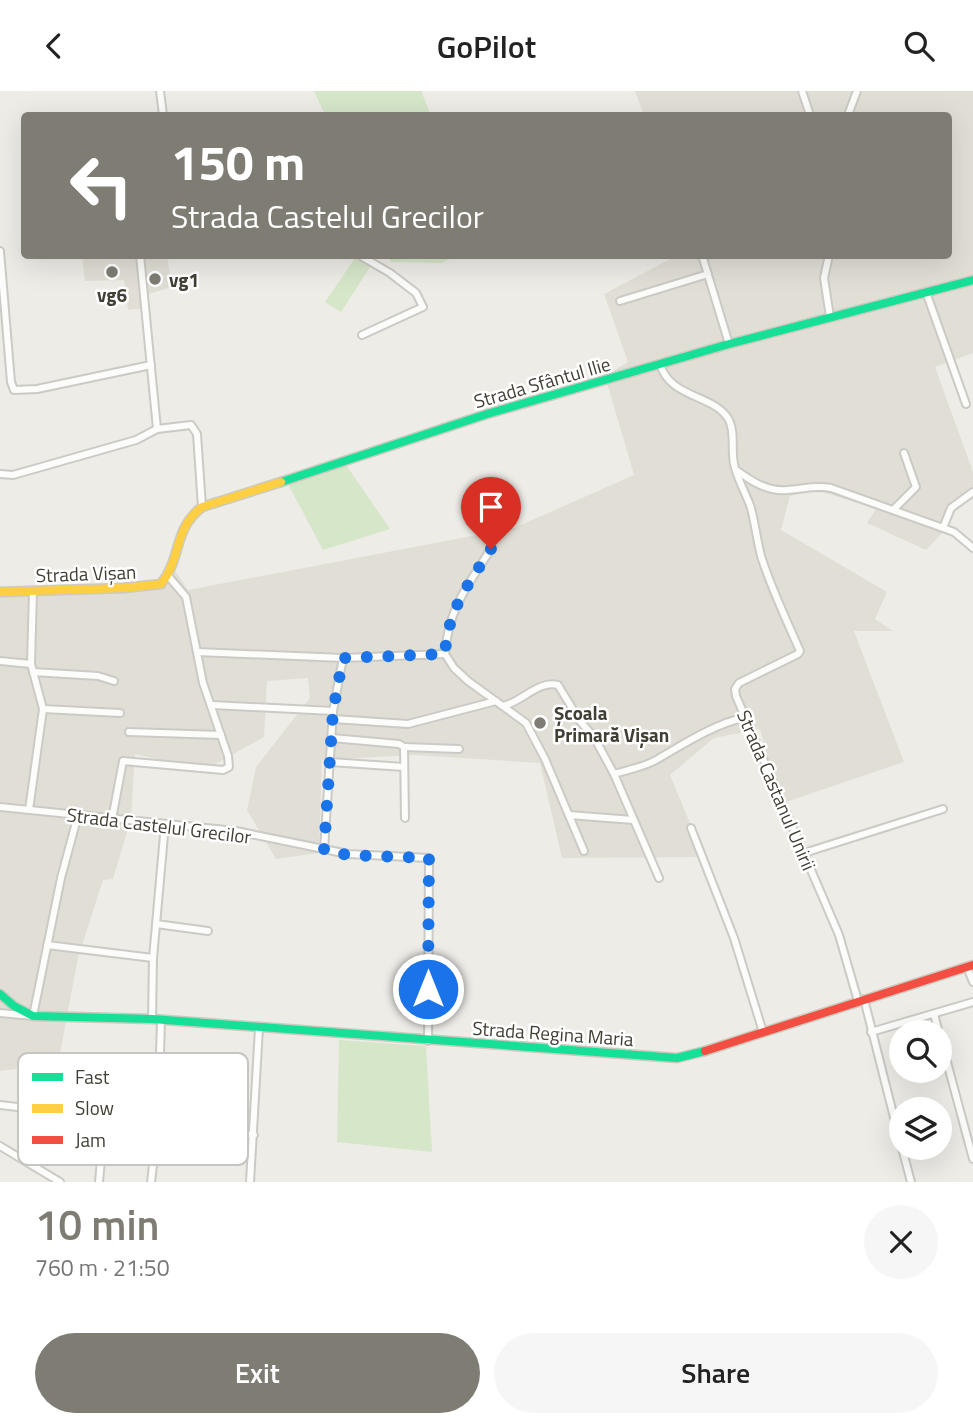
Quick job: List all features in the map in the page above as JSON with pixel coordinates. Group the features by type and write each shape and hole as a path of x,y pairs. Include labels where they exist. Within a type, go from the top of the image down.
{"street":[{"path":"160,91 163,112"},
{"path":"802,91 809,112"},
{"path":"849,112 857,91"},
{"path":"0,251 3,310 14,390 37,389 151,365"},
{"path":"140,259 157,429"},
{"path":"362,335 423,307 416,293 366,259"},
{"path":"703,259 729,344"},
{"path":"828,259 824,278 830,317"},
{"path":"620,301 708,274"},
{"name":"Strada Sfântul Ilie","path":"202,507 487,414 729,344 973,280"},
{"path":"926,292 967,404"},
{"name":"Strada Castanul Unirii","path":"660,364 674,385 715,407 727,417 732,427 735,469 751,509 772,587 800,651 744,680 737,686 736,696 838,935 861,1000 889,1098"},
{"path":"0,474 13,475 136,440 157,429 191,425 196,430 202,507 188,517 182,529 169,577 186,597 203,683 229,762 226,769 123,761 112,819"},
{"path":"894,509 916,487 904,453"},
{"path":"735,469 769,489 785,491 818,485 894,509 943,527 973,548"},
{"path":"943,527 951,508 973,492"},
{"path":"491,549 461,594 450,618 445,654 454,668 468,681 526,723 584,851"},
{"name":"Strada Vișan","path":"0,591 148,587 161,584 169,577"},
{"path":"29,810 43,709 31,664 33,591"},
{"path":"197,652 343,658 445,654"},
{"path":"324,850 333,715 343,658"},
{"path":"0,661 31,664"},
{"path":"33,672 98,676 114,681"},
{"path":"212,705 408,724 500,703 512,704 542,685 558,685 580,721 594,737 614,774 659,878"},
{"path":"43,709 120,713"},
{"path":"614,774 654,762 732,720 746,717"},
{"path":"129,732 221,735"},
{"path":"332,739 399,744 404,747 459,749"},
{"path":"404,747 405,818"},
{"path":"330,762 404,767"},
{"name":"Strada Castelul Grecilor","path":"0,807 236,831 348,855 429,858 428,1041"},
{"path":"804,853 943,809"},
{"path":"33,1016 61,878 78,815"},
{"path":"569,815 633,820"},
{"path":"157,1053 153,958 164,824"},
{"path":"691,828 734,938 762,1033"},
{"path":"156,924 208,931"},
{"path":"47,945 153,958"},
{"path":"970,966 973,982"},
{"name":"Strada Regina Maria","path":"33,1016 157,1019 677,1058 697,1054 970,966"},
{"path":"0,994 14,1006 33,1016"},
{"path":"871,1032 973,1002"},
{"path":"0,1013 33,1016"},
{"path":"934,1014 936,1020"},
{"path":"250,1182 259,1028"},
{"path":"952,1082 973,1159"},
{"path":"0,1105 18,1107"},
{"path":"248,1134 254,1135"},
{"path":"0,1146 18,1157"},
{"name":"Strada Castanul Unirii","path":"906,1160 911,1182"},
{"path":"32,1165 60,1182"}],"shaded area":[{"path":"635,91 973,91 973,353 935,367 973,472 973,496 953,510 943,532 926,550 867,523 876,509 816,490 790,496 781,530 887,592 875,619 893,631 854,631 904,762 780,804 760,729 714,738 670,775 704,857 562,858 540,763 414,755 322,760 319,853 276,859 247,810 256,767 310,698 308,678 267,681 264,737 212,766 173,763 135,754 131,819 113,879 103,880 78,958 60,1053 18,1053 18,1069 0,1071 0,590 54,591 160,581 174,569 188,590 514,528 634,475 605,376 628,362 604,294 670,259 952,259 952,112 643,112"},
{"path":"82,259 167,259 172,287 145,295 145,308 128,310 124,280 85,281"}],"green space":[{"path":"314,91 421,91 430,112 324,112"},
{"path":"354,259 370,267 341,312 325,302"},
{"path":"390,259 449,259 442,263 391,262"},
{"path":"346,465 390,529 323,550 287,482"},
{"path":"339,1040 426,1046 432,1152 337,1142"}],"traffic: fast":[{"path":"281,482 487,414 729,344 973,280"},
{"path":"0,994 14,1006 33,1016 152,1019 677,1058 705,1051"}],"traffic: slow":[{"path":"0,592 124,588 161,584 168,574 186,525 202,507 281,482"}],"traffic: jam":[{"path":"705,1051 973,965"}],"place":[{"name":"vg6","path":"112,272"},
{"name":"vg1","path":"155,279"},
{"name":"Școala Primară Vișan","path":"540,723"}],"route":[{"path":"428,989 429,858 348,855 324,850 333,711 343,658 445,654 450,618 461,594 491,549"}]}
